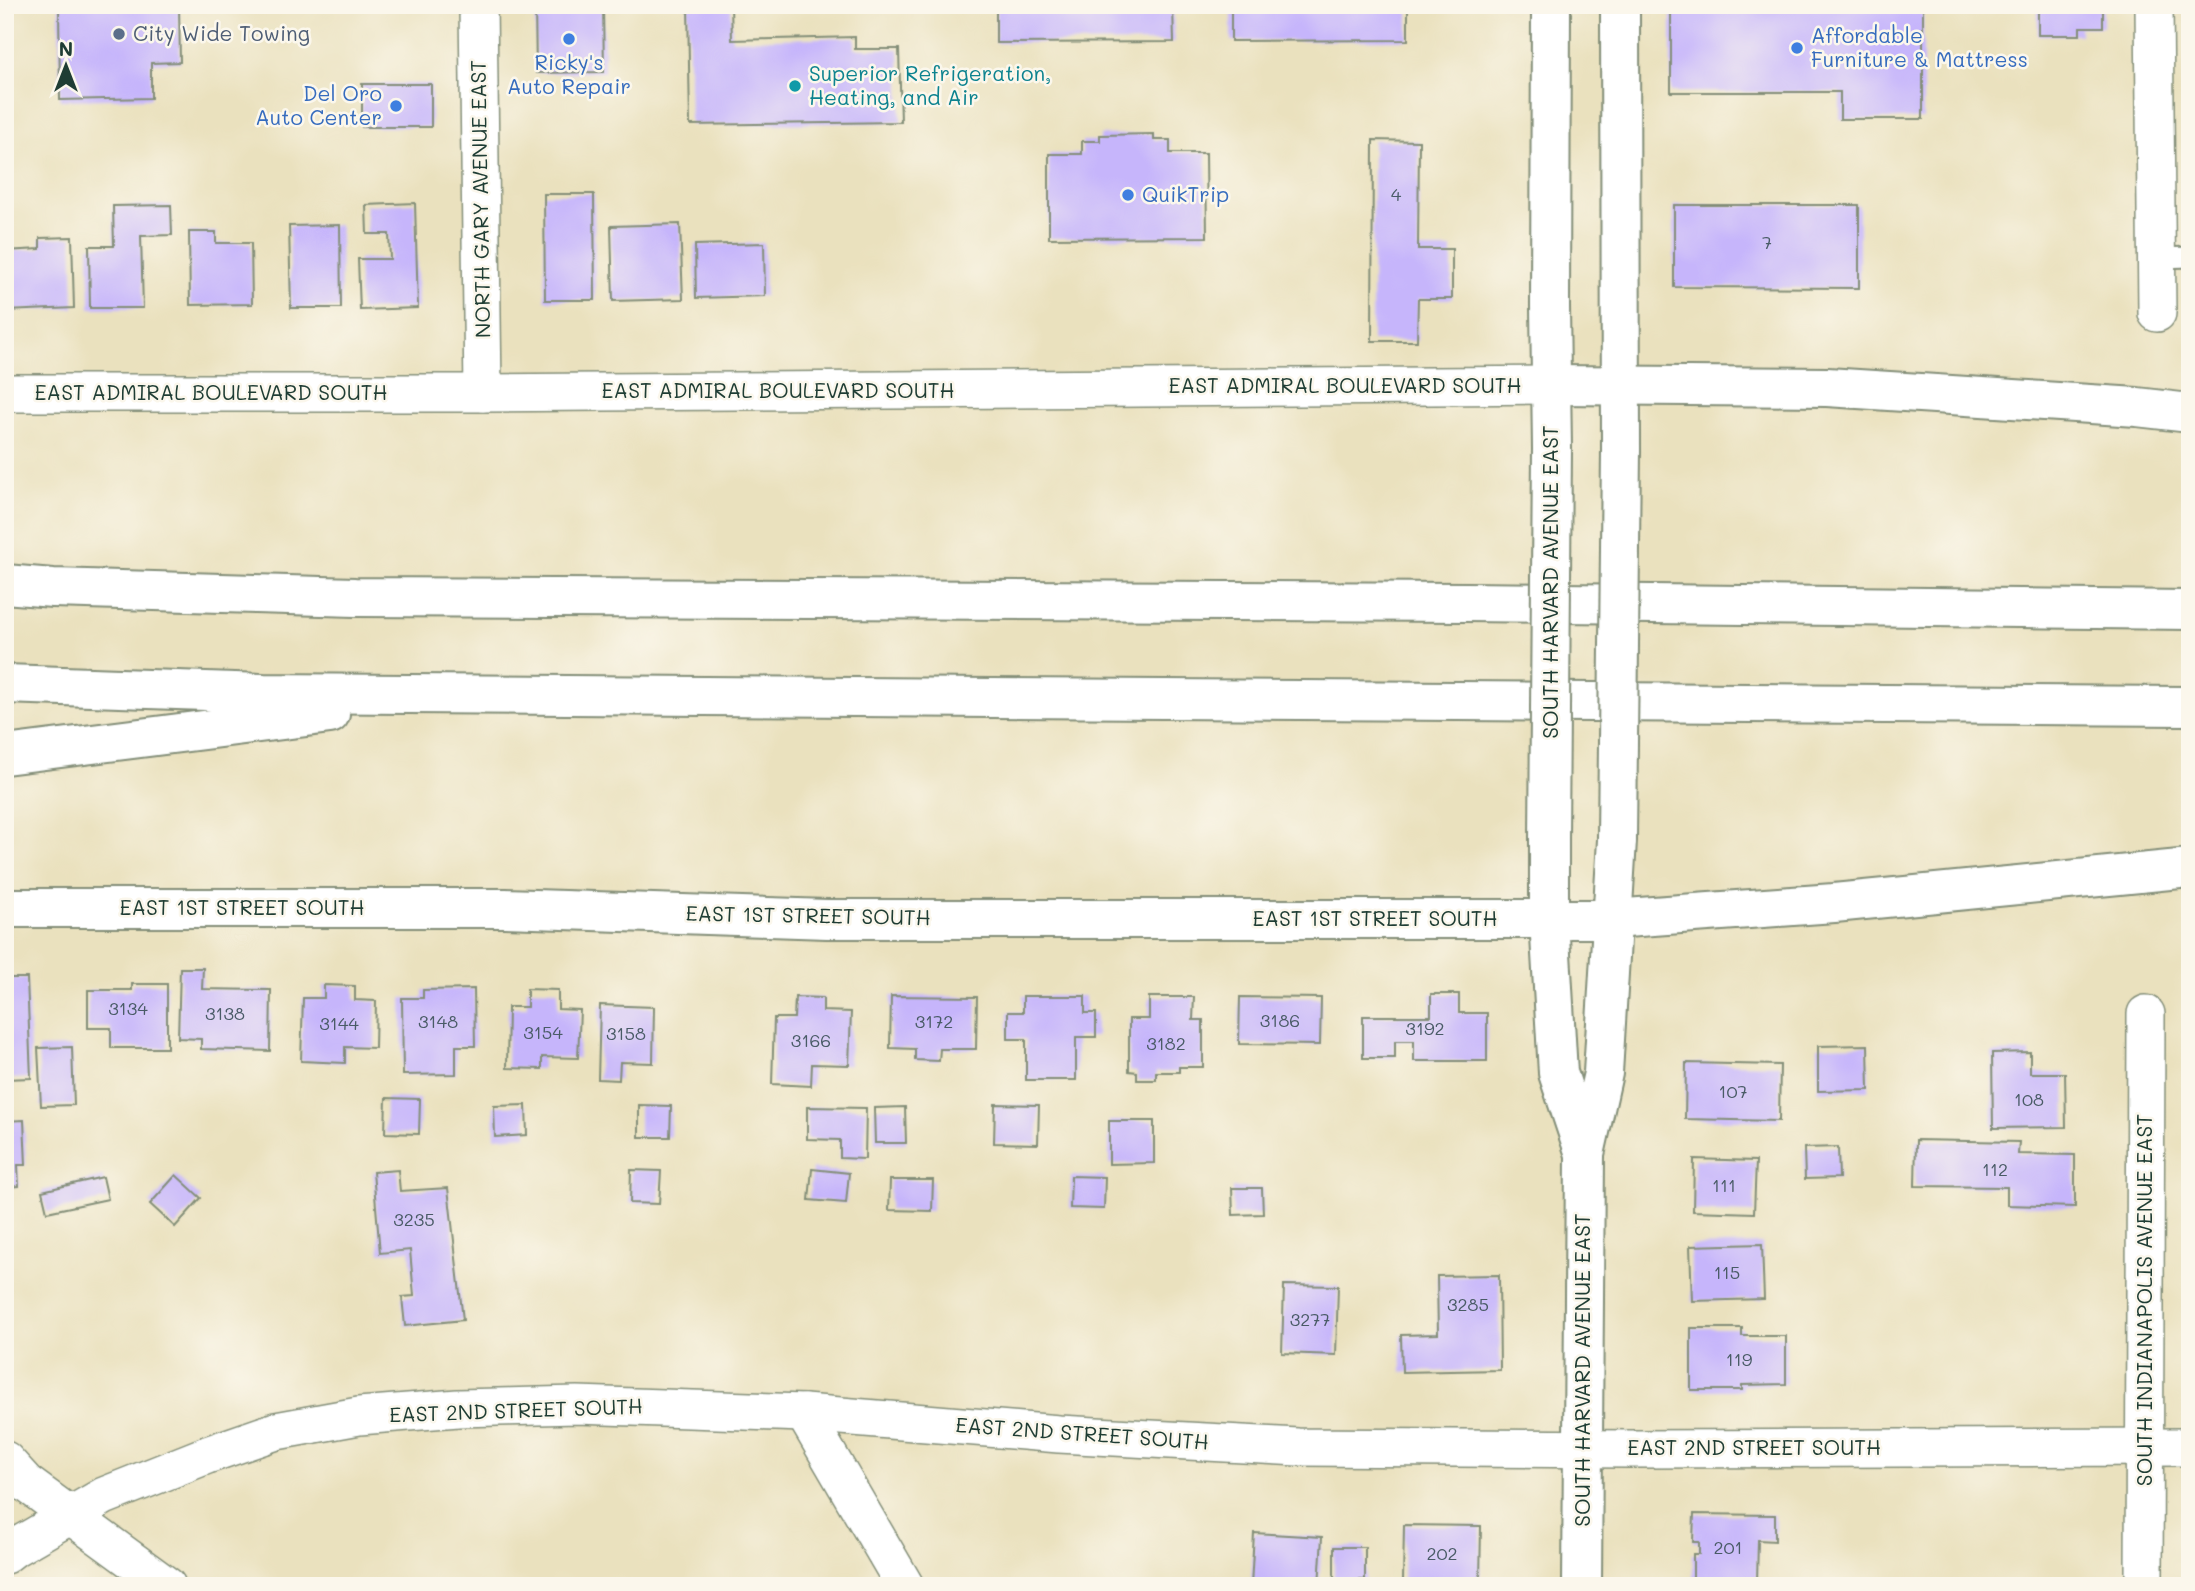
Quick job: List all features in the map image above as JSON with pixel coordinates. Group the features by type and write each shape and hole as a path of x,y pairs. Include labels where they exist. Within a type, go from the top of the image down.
{"main road":[{"name":"SOUTH HARVARD AVENUE EAST","path":"1551,5 1549,919 1558,1073 1585,1154"},
{"name":"SOUTH HARVARD AVENUE EAST","path":"1582,1586 1585,1154 1603,1073 1617,840 1621,450 1620,5"},
{"path":"1552,384 1827,387 2137,407 2190,413"},
{"path":"5,584 53,588 355,597 1466,602 2190,610"},
{"path":"5,684 263,693 2190,706"},
{"path":"5,755 489,694"},
{"name":"EAST 1ST STREET SOUTH","path":"5,908 505,908 827,919 1612,919 1834,903 2190,868"}],"street":[{"name":"NORTH GARY AVENUE EAST","path":"478,5 483,393"},
{"path":"2154,5 2174,258 2157,313"},
{"name":"EAST ADMIRAL BOULEVARD SOUTH","path":"5,393 483,393 1552,384"},
{"name":"SOUTH INDIANAPOLIS AVENUE EAST","path":"2144,1586 2146,1014"},
{"name":"EAST 2ND STREET SOUTH","path":"5,1555 104,1496 276,1431 359,1416 458,1408 577,1405 804,1413 1059,1434 1298,1447 2190,1447"},
{"path":"804,1413 905,1586"},
{"path":"5,1460 26,1483 167,1586"}],"building":[{"name":"City Wide Towing","path":"59,5 179,5 180,62 151,63 151,98 60,100"},
{"name":"Ricky's Auto Repair","path":"535,5 603,5 604,72 536,73"},
{"name":"Superior Refrigeration, Heating, and Air","path":"688,5 731,5 732,40 855,37 855,49 899,49 901,122 690,125"},
{"path":"996,5 1173,5 1174,42 996,43"},
{"path":"1231,5 1408,5 1408,40 1231,41"},
{"name":"Affordable Furniture & Mattress","path":"1671,5 1923,5 1923,119 1840,119 1840,92 1671,92"},
{"path":"2038,5 2103,5 2103,27 2080,27 2080,35 2038,35"},
{"name":"Del Oro Auto Center","path":"362,84 431,84 431,127 362,127"},
{"name":"QuikTrip","path":"1154,134 1154,140 1170,140 1170,153 1206,153 1207,237 1049,238 1049,154 1082,154 1082,141 1100,141 1100,135"},
{"path":"1373,140 1419,141 1418,249 1452,249 1452,299 1418,299 1417,341 1372,341"},
{"path":"544,194 594,194 595,300 545,300"},
{"path":"415,203 418,308 360,310 358,259 390,259 389,234 367,234 366,205"},
{"path":"171,205 172,235 141,236 143,308 90,308 89,246 114,246 113,206"},
{"path":"1674,205 1859,205 1859,288 1674,287"},
{"path":"680,224 683,299 613,301 611,226"},
{"path":"340,225 341,308 291,308 289,226"},
{"path":"189,232 216,232 216,243 251,243 252,304 190,305"},
{"path":"72,237 74,308 6,311 5,251 40,249 40,238"},
{"path":"764,243 765,296 696,298 695,245"},
{"path":"180,968 203,968 202,989 271,990 270,1051 201,1049 201,1039 178,1038"},
{"path":"5,978 27,978 31,1078 5,1079"},
{"path":"132,984 167,984 167,1048 111,1048 111,1028 88,1028 88,990 132,990"},
{"path":"324,985 355,986 355,1000 376,1001 375,1048 345,1047 345,1063 301,1061 303,998 324,998"},
{"path":"474,989 475,1046 456,1046 456,1074 403,1075 402,998 423,998 423,990"},
{"path":"527,989 558,990 558,1009 580,1010 578,1058 542,1057 542,1069 507,1068 508,1007 527,1007"},
{"path":"1431,994 1459,994 1459,1013 1487,1013 1487,1061 1414,1061 1414,1041 1395,1041 1395,1058 1363,1058 1363,1016 1431,1016"},
{"path":"891,996 977,997 976,1049 940,1049 939,1061 915,1060 915,1049 890,1048"},
{"path":"1023,996 1085,996 1085,1013 1096,1013 1096,1037 1076,1037 1076,1080 1026,1080 1026,1039 1008,1039 1008,1012 1023,1012"},
{"path":"795,997 823,998 823,1011 851,1012 849,1065 812,1064 811,1086 772,1084 774,1018 794,1018"},
{"path":"1149,997 1194,997 1193,1020 1203,1020 1203,1067 1179,1067 1179,1072 1156,1072 1156,1080 1137,1080 1137,1072 1129,1071 1129,1019 1149,1019"},
{"path":"1240,997 1321,998 1320,1045 1239,1044"},
{"path":"600,1005 654,1007 653,1063 620,1062 619,1080 598,1079"},
{"path":"1868,1045 1869,1090 1818,1091 1818,1046"},
{"path":"72,1047 74,1105 41,1106 38,1048"},
{"path":"2030,1052 2030,1073 2065,1073 2066,1127 1993,1128 1992,1053"},
{"path":"1686,1063 1780,1065 1779,1121 1685,1119"},
{"path":"386,1098 420,1099 419,1134 385,1133"},
{"path":"995,1104 1039,1105 1038,1144 994,1143"},
{"path":"526,1105 527,1135 495,1137 494,1106"},
{"path":"639,1105 671,1106 670,1137 639,1137"},
{"path":"807,1107 866,1108 865,1159 840,1158 840,1140 807,1139"},
{"path":"905,1107 906,1143 875,1143 874,1108"},
{"path":"24,1120 26,1165 18,1165 19,1186 5,1187 5,1121"},
{"path":"1109,1121 1154,1121 1154,1163 1109,1164"},
{"path":"1916,1140 2019,1142 2018,1154 2075,1155 2075,1207 2007,1205 2007,1187 1915,1186"},
{"path":"1838,1147 1839,1178 1805,1179 1804,1148"},
{"path":"1694,1159 1756,1161 1754,1213 1693,1211"},
{"path":"812,1169 849,1173 846,1203 809,1200"},
{"path":"398,1170 400,1191 448,1188 463,1320 405,1326 402,1297 414,1296 410,1250 380,1253 373,1172"},
{"path":"631,1170 661,1171 659,1204 630,1203"},
{"path":"176,1175 201,1198 175,1227 150,1204"},
{"path":"1071,1176 1105,1177 1104,1209 1070,1208"},
{"path":"103,1177 108,1199 47,1212 42,1191"},
{"path":"890,1180 933,1180 932,1211 889,1210"},
{"path":"1232,1188 1262,1188 1263,1214 1233,1215"},
{"path":"1762,1244 1764,1299 1692,1301 1690,1246"},
{"path":"1499,1275 1500,1370 1402,1372 1401,1335 1438,1334 1437,1276"},
{"path":"1284,1285 1338,1286 1336,1355 1282,1353"},
{"path":"1691,1328 1742,1328 1742,1336 1786,1336 1786,1384 1742,1385 1742,1390 1691,1390"},
{"path":"1694,1514 1775,1515 1775,1541 1758,1540 1757,1582 1693,1581 1693,1554 1699,1554 1699,1542 1693,1542"},
{"path":"1404,1525 1481,1526 1480,1582 1403,1582"},
{"path":"1254,1533 1322,1537 1319,1586 1251,1586"},
{"path":"1334,1547 1365,1547 1365,1580 1334,1580"}],"place":[{"name":"City Wide Towing","path":"119,34"},
{"name":"Ricky's Auto Repair","path":"569,39"},
{"name":"Affordable Furniture & Mattress","path":"1797,48"},
{"name":"Superior Refrigeration, Heating, and Air","path":"795,86"},
{"name":"Del Oro Auto Center","path":"396,106"},
{"name":"QuikTrip","path":"1128,195"}]}
